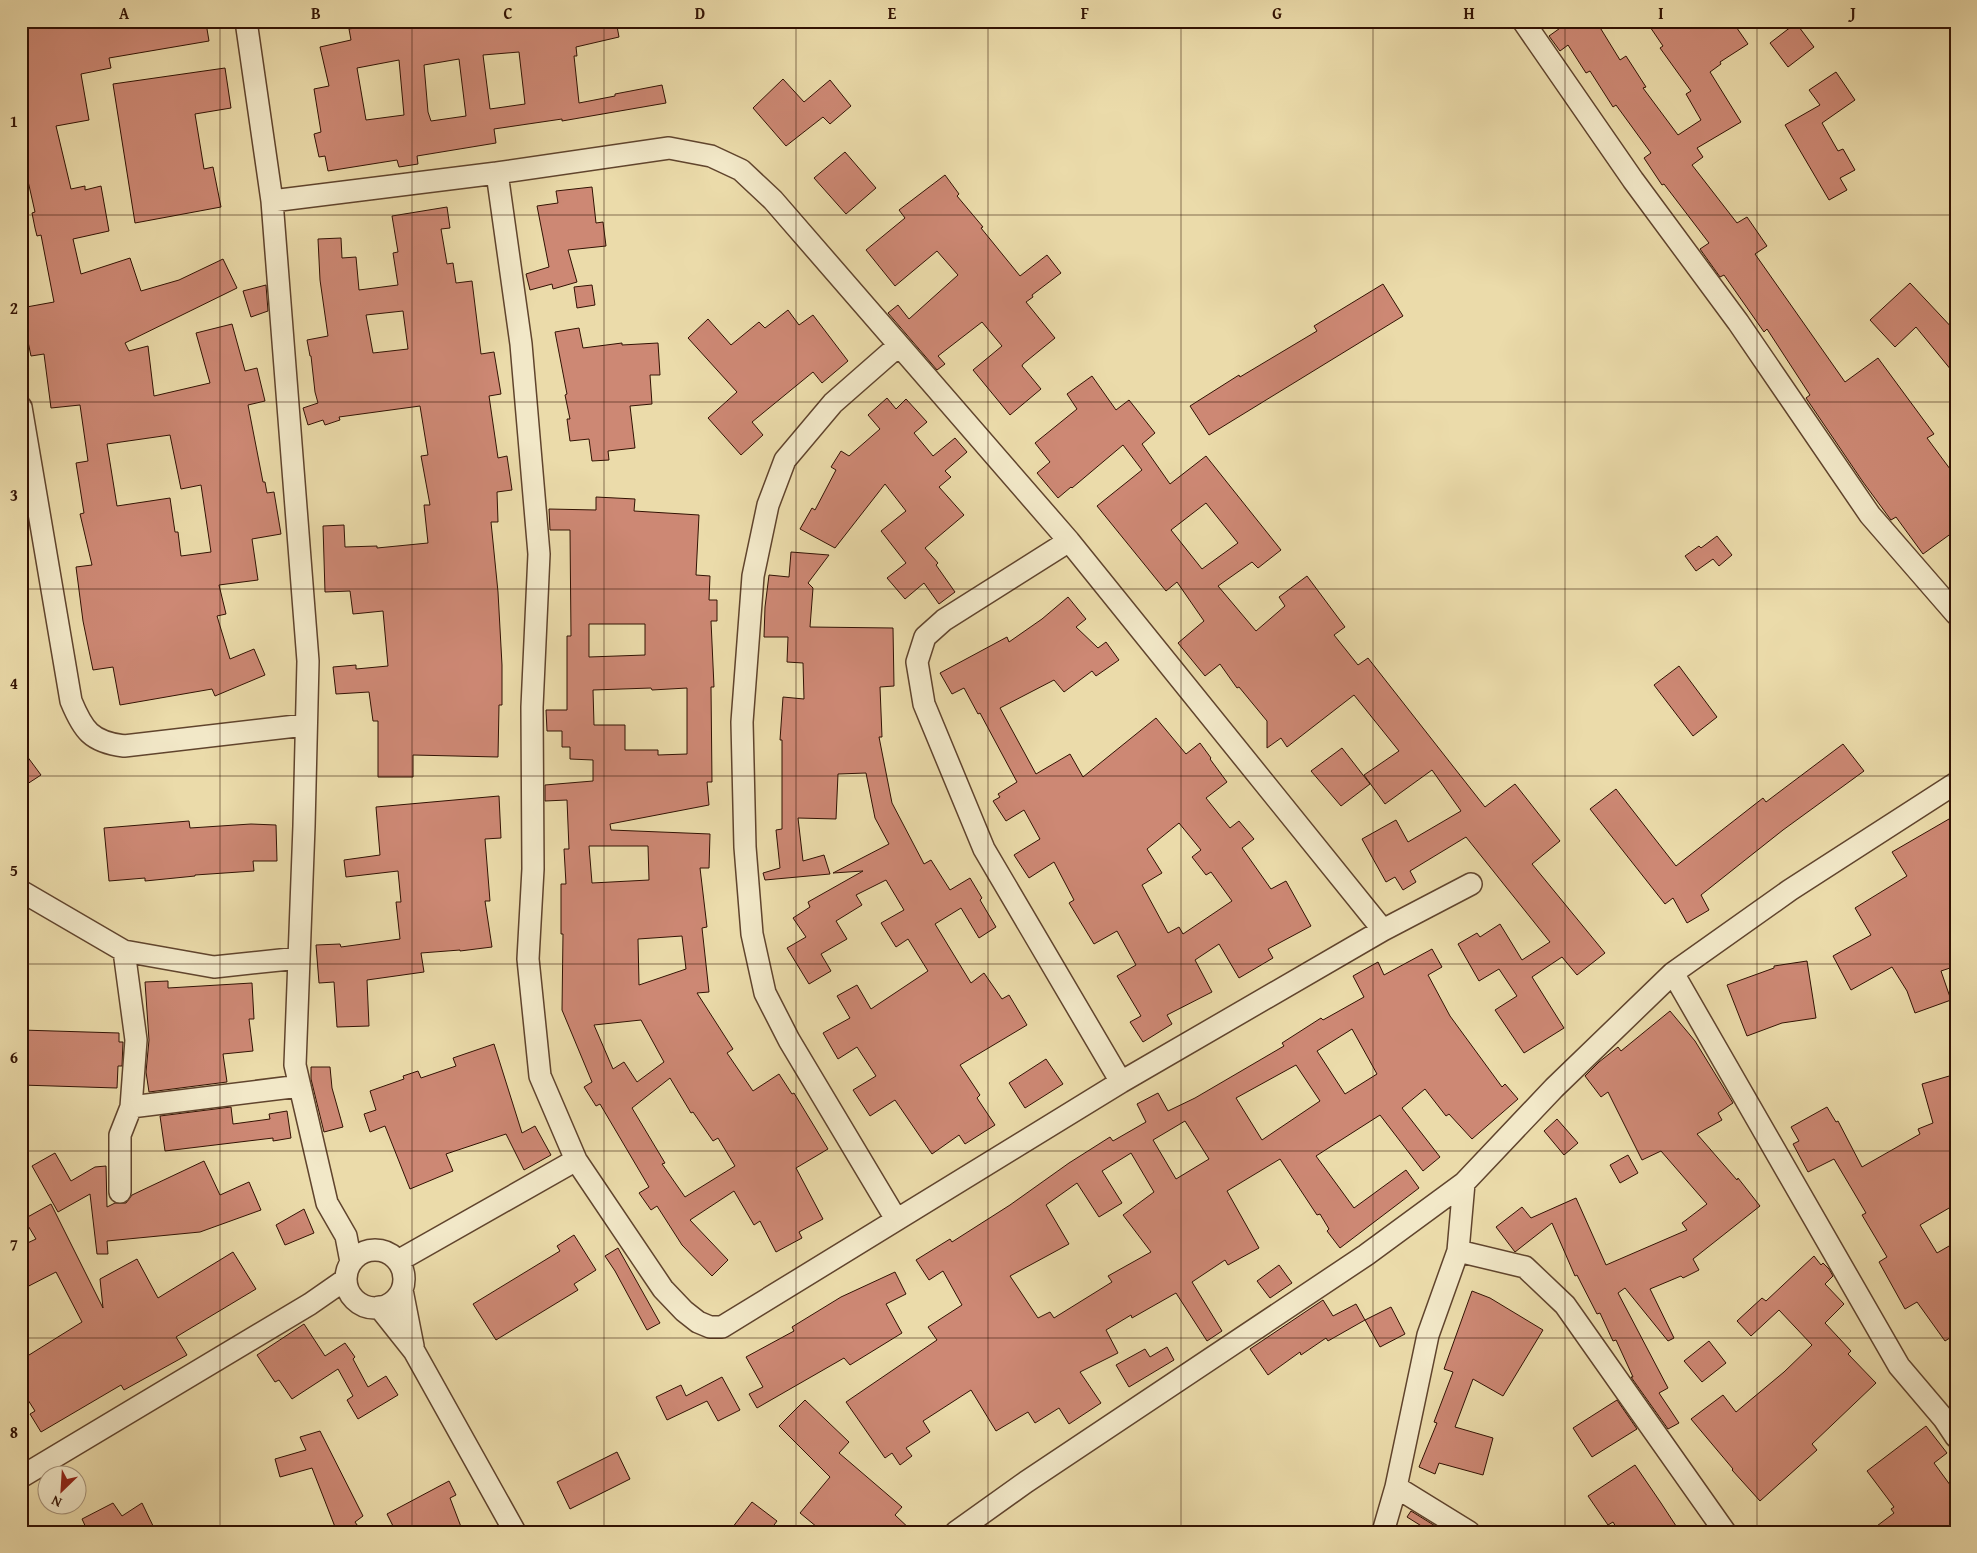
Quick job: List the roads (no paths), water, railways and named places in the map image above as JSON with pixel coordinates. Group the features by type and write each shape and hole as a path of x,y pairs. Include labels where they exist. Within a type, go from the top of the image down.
{"street":[{"path":"246,21 272,201 308,661 295,1065 327,1203 346,1236 349,1290 356,1300 367,1306 379,1307 392,1301 402,1290"},
{"path":"1523,21 1633,180 1738,322 1870,515 1956,614"},
{"path":"272,201 669,148 711,156 741,170 773,200 1069,541 1383,930"},
{"path":"497,172 521,344 539,554 532,707 533,869 528,959 540,1076 576,1160 663,1289 684,1311 698,1322 710,1327 722,1327 1122,1082 1383,930 1471,884"},
{"path":"896,1219 789,1040 766,993 752,934 745,847 742,722 753,576 768,505 785,460 833,403 898,346"},
{"path":"21,407 27,478 71,701 81,724 95,738 109,744 124,746 305,725"},
{"path":"1069,541 944,620 925,637 916,662 924,704 984,849 1122,1082"},
{"path":"956,1532 1026,1482 1366,1255 1464,1183 1554,1088 1673,973 1790,890 1956,783"},
{"path":"21,891 124,951 214,967 299,958"},
{"path":"120,1192 120,1136 131,1107 136,1040 124,951"},
{"path":"1673,973 1899,1366 1956,1436"},
{"path":"131,1107 300,1086"},
{"path":"398,1261 576,1160"},
{"path":"1383,1532 1396,1486 1428,1335 1458,1251 1464,1183"},
{"path":"346,1236 369,1250"},
{"path":"21,1477 310,1304 349,1270 359,1254 369,1250 380,1250 390,1254 398,1261 403,1270 402,1290 414,1351"},
{"path":"1458,1251 1525,1267 1565,1305 1725,1532"},
{"path":"310,1304 356,1300"},
{"path":"379,1307 414,1351 515,1532"},
{"path":"1396,1486 1469,1532"}]}
